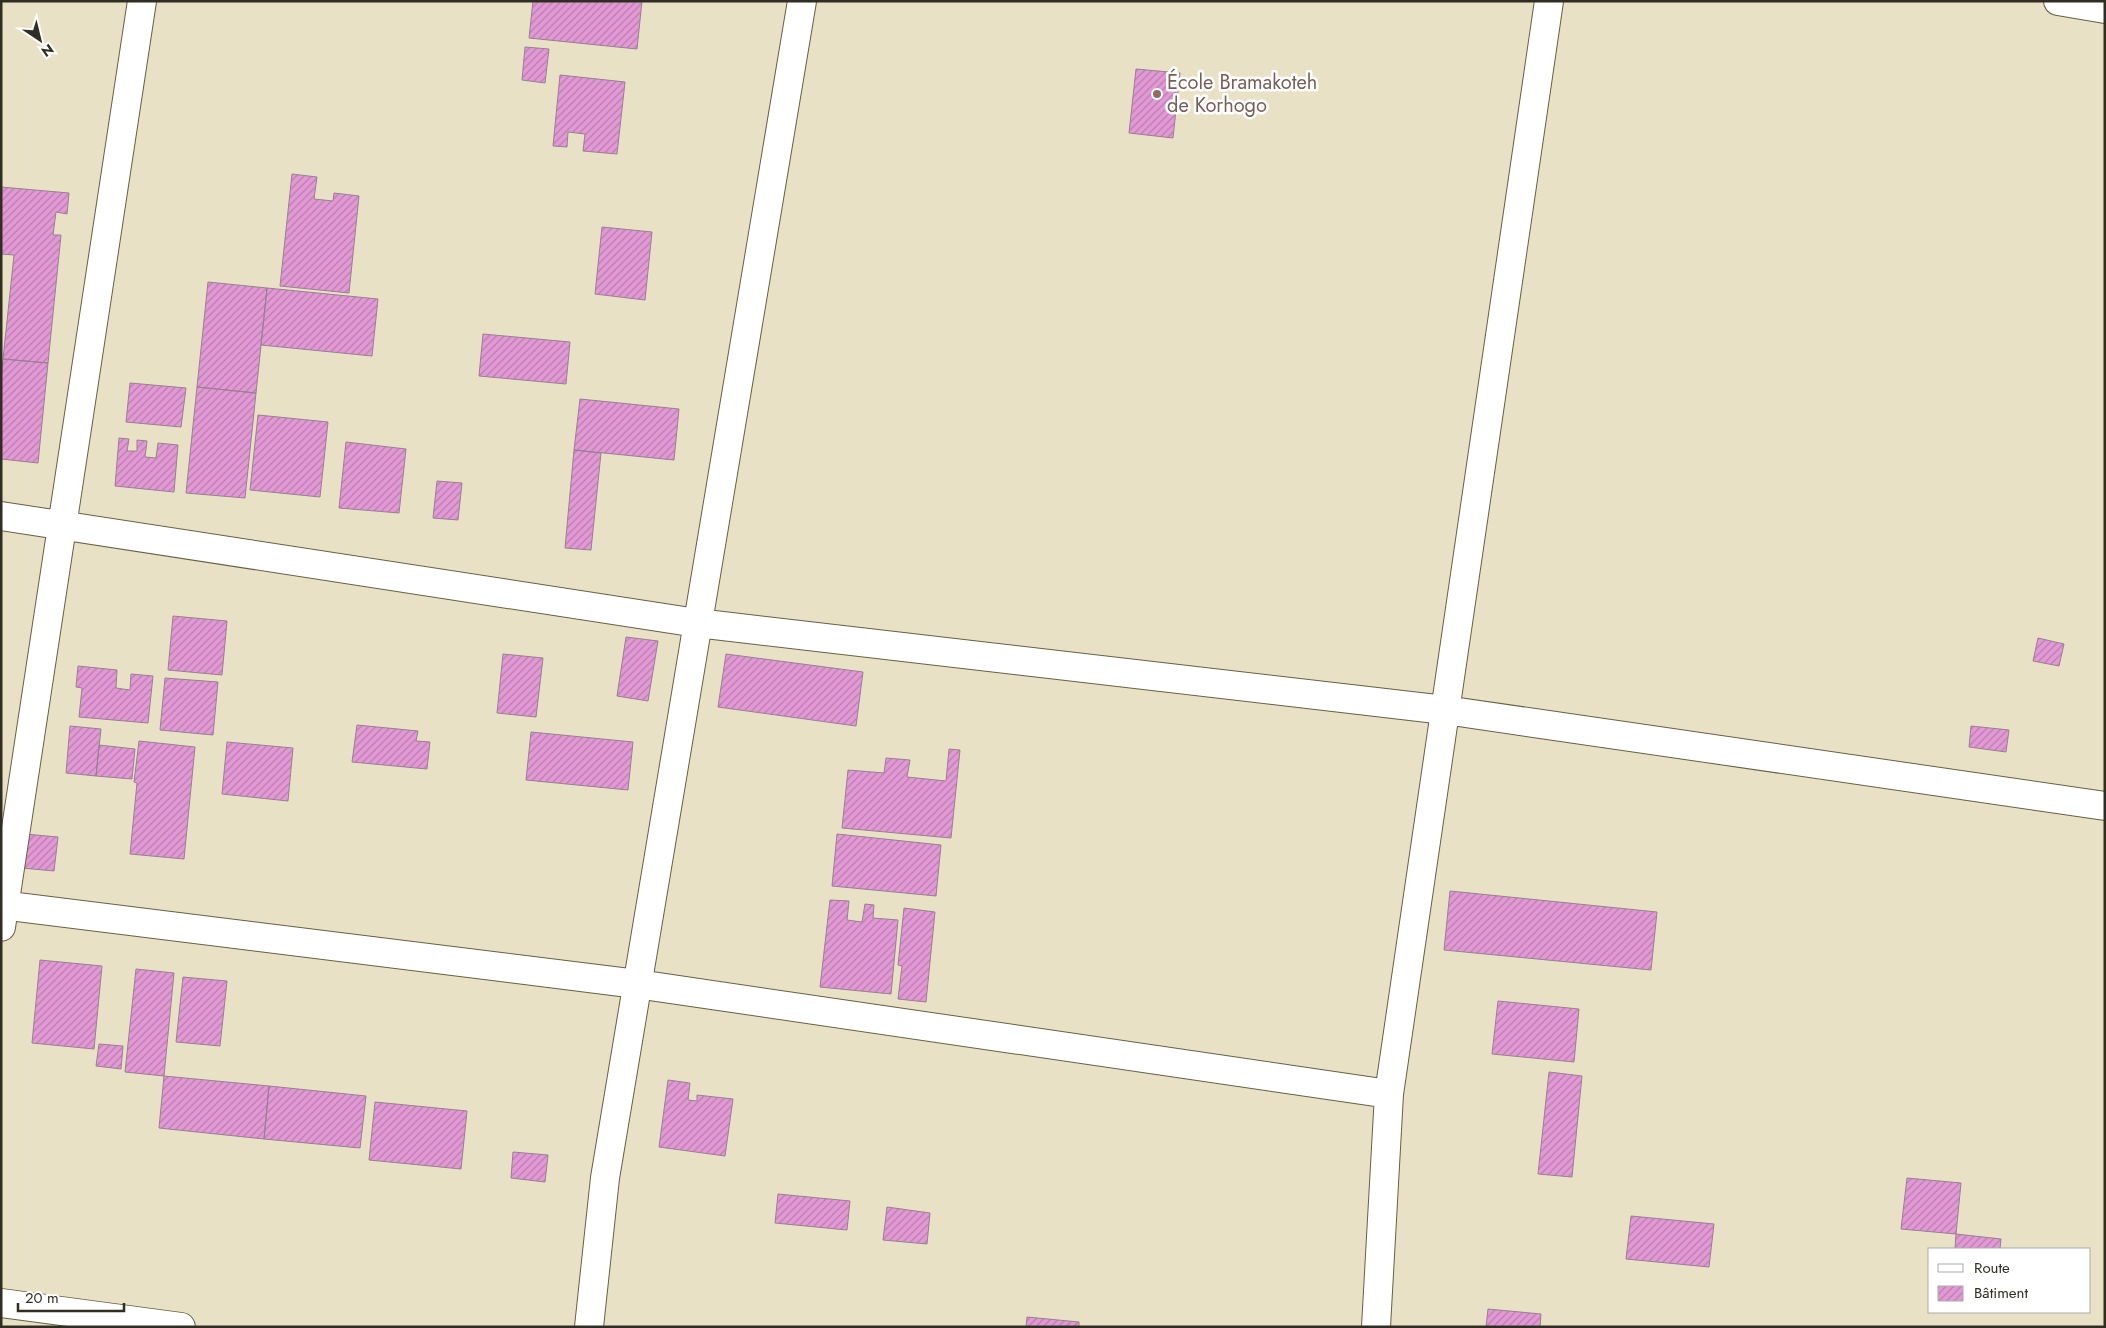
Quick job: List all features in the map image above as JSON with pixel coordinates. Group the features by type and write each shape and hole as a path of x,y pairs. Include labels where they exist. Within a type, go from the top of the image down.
{"street":[{"path":"142,1 3,913 637,984 1389,1094"},
{"path":"589,1327 604,1178 802,1"},
{"path":"1376,1327 1389,1094 1549,1"},
{"path":"2058,1 2105,8"},
{"path":"1,516 697,623 1445,710 2105,806"},
{"path":"1,1303 181,1327"}],"building":[{"path":"533,1 642,1 637,49 529,38"},
{"path":"525,47 549,49 545,83 522,80"},
{"path":"1136,69 1180,73 1173,138 1129,133"},
{"path":"560,75 625,82 617,154 583,151 585,134 568,132 567,147 553,146"},
{"path":"292,174 317,177 314,199 333,201 334,193 359,196 349,293 280,286"},
{"path":"1,187 69,193 67,214 56,212 53,235 61,235 48,363 3,359 14,255 1,254"},
{"path":"602,227 652,232 645,300 595,294"},
{"path":"208,282 267,288 256,393 197,387"},
{"path":"267,288 378,299 372,356 261,345"},
{"path":"483,334 570,342 566,384 479,376"},
{"path":"3,359 48,363 38,463 1,459 1,381"},
{"path":"130,383 186,388 181,427 126,422"},
{"path":"197,387 256,393 245,498 186,493"},
{"path":"580,399 679,409 674,460 574,450"},
{"path":"258,415 328,422 320,497 250,490"},
{"path":"119,438 129,439 127,451 137,451 137,440 147,441 145,457 156,458 158,443 178,445 174,492 115,486"},
{"path":"346,442 406,449 399,513 339,508"},
{"path":"574,450 601,453 591,550 565,548"},
{"path":"437,481 462,483 458,520 433,518"},
{"path":"173,616 227,621 222,675 168,670"},
{"path":"626,637 658,641 648,701 617,696"},
{"path":"2038,638 2064,644 2059,666 2033,661"},
{"path":"503,654 543,658 536,717 497,713"},
{"path":"726,654 863,672 856,726 718,707"},
{"path":"78,666 117,670 116,688 130,690 131,674 153,676 148,723 79,717 82,688 76,687"},
{"path":"165,678 218,682 213,735 160,730"},
{"path":"357,725 418,731 416,741 430,742 427,769 352,762"},
{"path":"70,726 101,729 96,776 66,773"},
{"path":"1971,726 2009,730 2006,752 1969,747"},
{"path":"531,732 633,742 628,790 526,780"},
{"path":"139,741 195,747 184,859 130,854 137,783 134,782"},
{"path":"227,742 293,748 288,801 222,794"},
{"path":"99,745 135,749 132,779 96,776"},
{"path":"949,749 960,750 951,838 842,828 848,770 884,773 886,758 910,760 907,777 946,781"},
{"path":"25,834 58,837 54,871 22,868"},
{"path":"837,834 941,845 936,896 832,886"},
{"path":"1450,891 1657,912 1651,970 1444,950"},
{"path":"830,900 849,901 847,920 862,922 865,904 874,905 873,918 898,920 891,994 820,987"},
{"path":"904,908 935,912 926,1002 898,999 902,966 898,965"},
{"path":"40,960 102,966 94,1049 32,1043"},
{"path":"136,969 174,973 164,1076 125,1072"},
{"path":"183,977 227,981 220,1046 176,1042"},
{"path":"1498,1001 1579,1009 1574,1062 1492,1054"},
{"path":"99,1044 123,1046 121,1069 96,1066"},
{"path":"1549,1072 1582,1076 1572,1177 1538,1174"},
{"path":"164,1076 269,1086 264,1139 159,1128"},
{"path":"668,1080 690,1083 688,1100 697,1101 697,1095 733,1099 725,1156 659,1147"},
{"path":"269,1086 366,1096 360,1148 264,1139"},
{"path":"375,1102 467,1111 461,1169 369,1160"},
{"path":"513,1152 548,1155 545,1182 511,1178"},
{"path":"1907,1178 1961,1183 1956,1234 1901,1229"},
{"path":"778,1194 850,1201 847,1230 775,1223"},
{"path":"887,1207 930,1213 927,1244 883,1240"},
{"path":"1631,1216 1714,1224 1709,1267 1626,1259"},
{"path":"1956,1234 2001,1239 2000,1248 1955,1248"},
{"path":"1488,1309 1541,1314 1540,1327 1486,1327"},
{"path":"1027,1317 1079,1322 1079,1327 1026,1327"}],"place":[{"name":"École Bramakoteh de Korhogo","path":"1157,94"}]}
